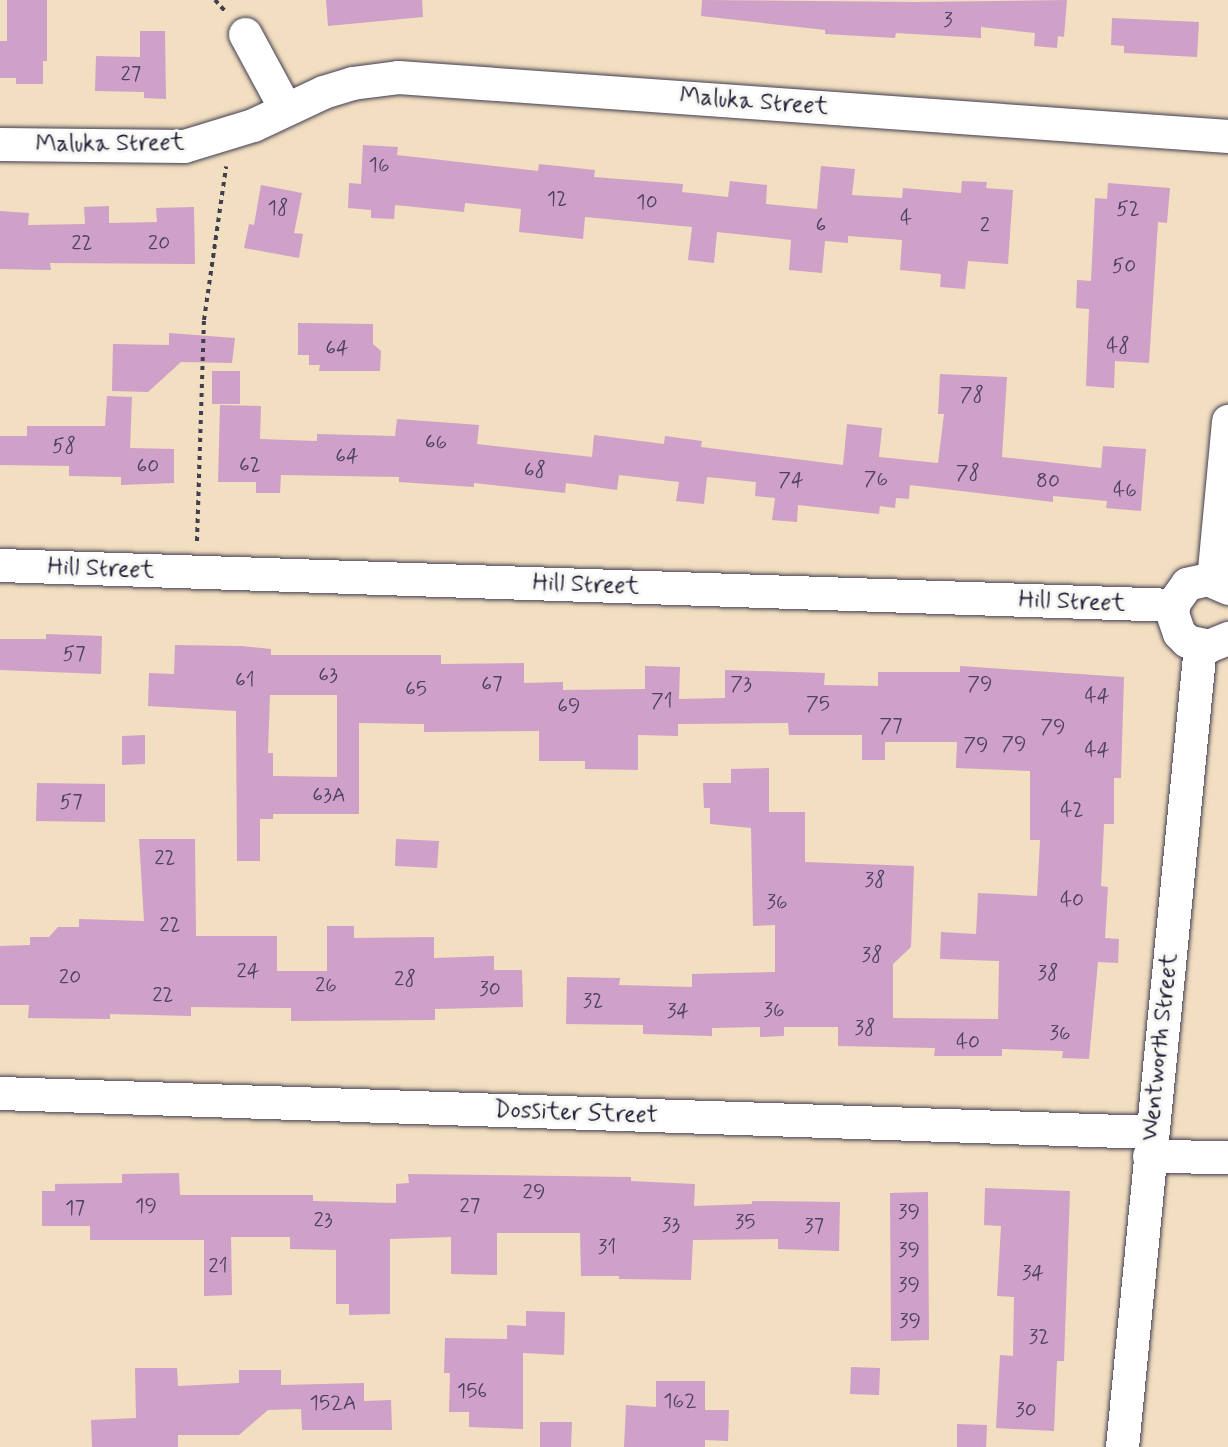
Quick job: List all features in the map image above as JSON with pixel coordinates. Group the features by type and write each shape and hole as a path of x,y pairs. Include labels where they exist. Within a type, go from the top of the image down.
{"street":[{"path":"245,34 285,108"},
{"name":"Maluka Street","path":"0,144 145,148 184,146 224,136 285,108 352,83 398,77 1228,136"},
{"path":"1214,642 1179,633 1174,624 1173,605 1187,584 1220,584 1228,421"},
{"name":"Hill Street","path":"0,565 1173,605"},
{"name":"Wentworth Street","path":"1122,1447 1150,1144 1214,642"},
{"name":"Dossiter Street","path":"0,1093 1150,1144 1228,1157"}],"path":[{"path":"196,572 204,320 226,173 224,136"}],"building":[{"path":"7,0 47,0 47,61 43,61 43,84 16,84 16,78 0,78 0,41 7,41"},
{"path":"326,0 422,0 423,17 328,26"},
{"path":"702,0 916,2 1067,0 1064,37 1058,36 1057,48 1034,46 1035,33 981,27 981,38 896,33 895,38 825,34 825,30 701,16"},
{"path":"1112,18 1199,22 1197,57 1124,53 1124,46 1111,45"},
{"path":"140,31 165,31 166,99 144,98 144,92 95,91 96,56 140,57"},
{"path":"363,145 398,147 397,155 538,171 539,164 595,170 594,177 683,184 682,192 728,197 730,181 767,185 766,204 817,209 821,166 855,169 852,195 902,198 903,188 961,193 962,181 987,182 986,188 1013,190 1008,264 968,261 965,289 940,287 941,274 900,270 902,240 848,236 848,243 825,241 822,273 789,270 791,240 717,232 714,263 688,260 692,227 585,217 583,239 519,232 521,209 465,203 464,212 395,205 394,219 371,218 371,210 348,208 349,183 361,184"},
{"path":"1108,183 1170,188 1167,223 1158,222 1149,363 1115,361 1114,388 1086,386 1089,309 1076,308 1077,280 1091,281 1095,198 1107,199"},
{"path":"261,185 302,193 294,233 303,234 299,258 244,248 249,224 254,225"},
{"path":"109,206 109,223 157,222 156,208 194,207 195,264 50,263 51,270 0,269 0,211 29,213 28,225 85,224 84,207"},
{"path":"298,323 373,324 373,344 381,351 380,371 319,371 320,365 309,365 309,355 298,355"},
{"path":"169,333 235,338 232,363 181,362 148,392 112,391 113,344 169,345"},
{"path":"212,371 240,371 240,404 212,404"},
{"path":"940,374 1007,377 1002,457 1101,468 1103,446 1146,449 1141,511 1106,508 1107,501 1053,496 1053,502 910,485 909,499 896,498 895,508 880,506 879,514 798,505 797,522 772,520 775,498 755,496 756,482 707,477 704,504 676,501 679,482 619,475 617,490 566,483 565,493 474,483 474,487 399,482 399,477 281,475 280,493 256,493 256,482 218,482 220,405 261,406 260,439 317,441 317,434 395,436 397,419 479,425 477,444 592,457 594,435 664,444 665,436 702,441 701,447 843,465 847,424 882,428 879,457 938,463 944,414 938,414"},
{"path":"107,396 132,397 130,448 174,449 174,483 121,485 121,477 69,476 69,466 0,465 0,436 27,436 27,426 105,426"},
{"path":"46,634 102,636 101,674 0,670 0,639 46,639"},
{"path":"175,645 271,649 271,655 441,655 441,664 524,663 524,683 563,682 563,690 645,689 645,666 680,667 679,699 725,698 725,670 825,673 824,685 878,686 878,672 960,672 960,666 1124,677 1121,778 1114,778 1114,824 1104,824 1101,886 1108,887 1105,938 1119,939 1118,963 1098,962 1089,1059 1062,1058 1063,1051 1002,1049 1002,1056 934,1056 935,1048 838,1046 838,1027 784,1027 784,1036 760,1037 760,1027 712,1028 712,1036 643,1034 643,1025 566,1024 567,977 620,978 619,985 692,987 692,974 775,972 775,925 753,926 751,828 710,824 710,808 704,808 703,783 731,783 731,769 769,768 769,812 805,812 805,862 914,866 911,947 893,964 893,1018 998,1019 999,961 940,959 941,932 976,934 978,893 1037,896 1040,840 1030,840 1030,771 956,768 957,742 885,742 885,760 862,760 862,735 789,735 788,723 678,724 678,736 638,735 638,770 585,769 585,761 539,761 539,731 424,732 424,724 359,723 359,814 273,814 273,819 260,819 260,861 237,861 236,711 148,706 149,673 174,674","holes":["270,695 337,695 337,777 273,776 273,753 268,753"]},
{"path":"145,735 145,764 122,765 122,736"},
{"path":"37,783 105,784 105,822 36,821"},
{"path":"139,839 195,839 196,936 277,936 277,971 327,971 327,926 354,926 354,938 434,937 434,958 494,956 494,970 522,970 523,1007 435,1009 435,1020 291,1021 291,1008 191,1007 191,1016 110,1014 110,1019 28,1018 29,1005 0,1005 0,946 30,945 30,937 49,937 58,927 79,927 79,919 144,921"},
{"path":"396,839 439,841 437,868 395,866"},
{"path":"179,1173 180,1195 313,1195 313,1201 396,1203 396,1184 409,1183 408,1174 631,1177 631,1181 695,1184 694,1206 752,1204 752,1201 840,1202 839,1251 778,1249 778,1239 693,1240 691,1280 619,1279 619,1276 581,1276 580,1233 497,1233 497,1275 451,1274 451,1237 390,1239 390,1314 349,1315 349,1304 336,1304 336,1250 290,1249 290,1237 231,1237 232,1295 204,1296 204,1240 90,1240 90,1226 42,1226 42,1191 55,1191 55,1184 122,1183 122,1174"},
{"path":"985,1188 1070,1191 1064,1361 1057,1361 1054,1431 996,1428 1000,1355 1013,1356 1014,1297 997,1296 1001,1226 984,1225"},
{"path":"928,1192 929,1340 891,1341 890,1193"},
{"path":"526,1311 565,1312 564,1355 523,1353 523,1429 469,1427 469,1412 449,1412 450,1373 444,1373 445,1338 507,1339 507,1325 526,1326"},
{"path":"851,1367 880,1368 879,1395 850,1394"},
{"path":"135,1368 177,1368 178,1386 239,1383 239,1370 281,1370 281,1385 364,1383 364,1401 391,1400 392,1430 302,1430 301,1409 268,1410 239,1435 178,1435 178,1447 92,1447 91,1420 136,1418"},
{"path":"656,1381 705,1381 705,1410 729,1410 728,1441 705,1440 705,1447 624,1447 626,1405 656,1407"},
{"path":"540,1422 572,1422 571,1447 540,1447"},
{"path":"957,1424 987,1425 986,1447 957,1447"}]}
